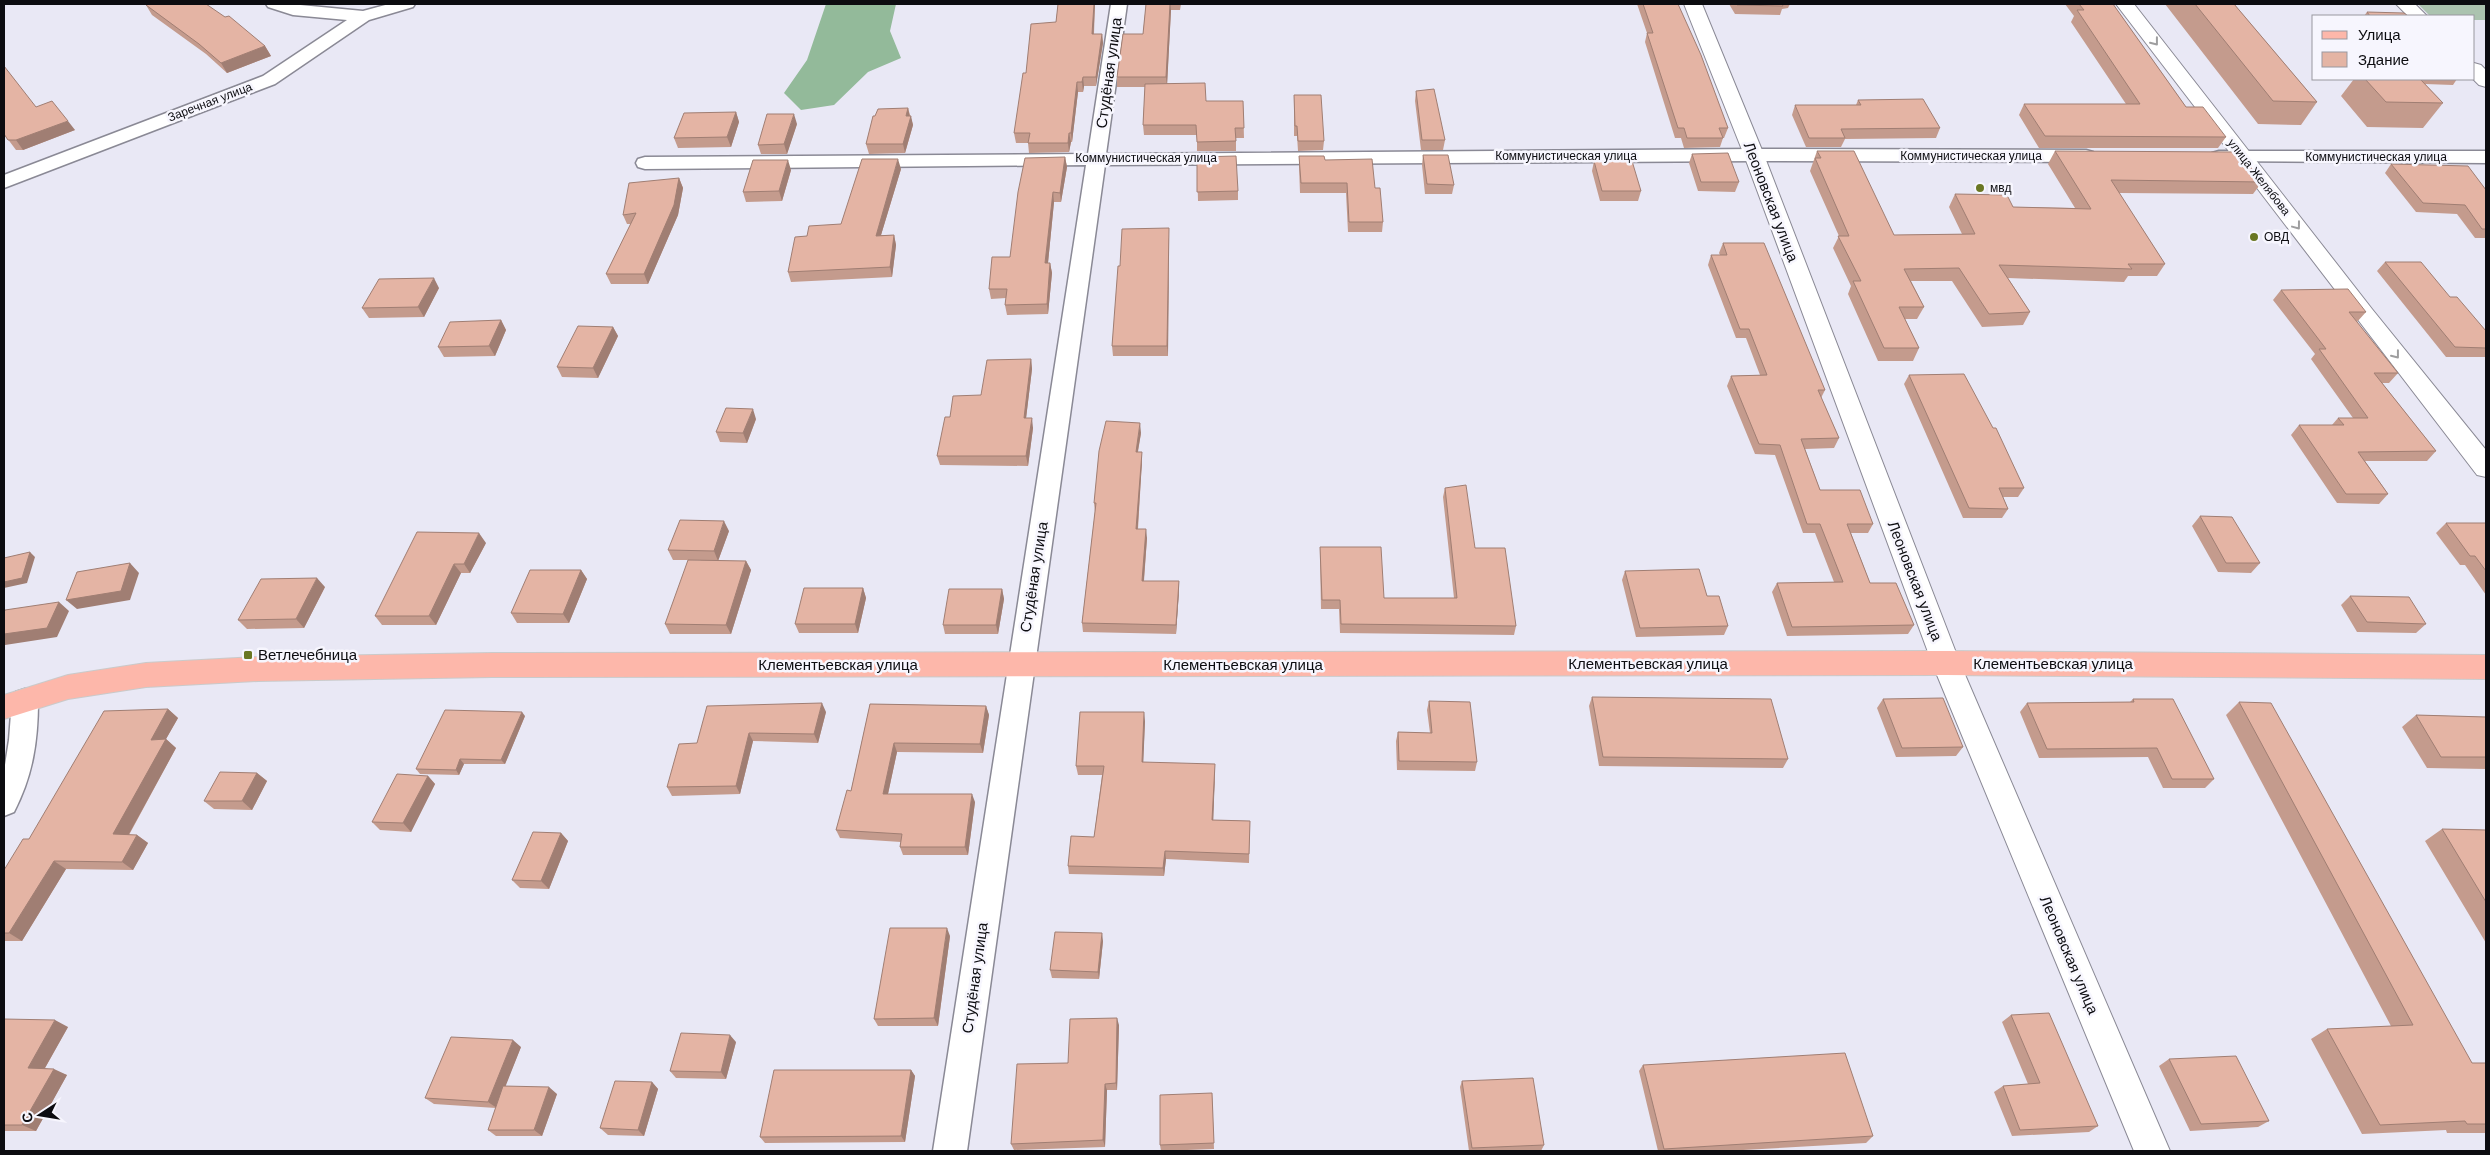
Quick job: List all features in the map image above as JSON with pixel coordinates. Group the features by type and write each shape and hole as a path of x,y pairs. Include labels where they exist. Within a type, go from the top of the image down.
{"main road":[{"name":"Клементьевская улица","path":"14,703 68,687 119,678 258,669 492,665 1946,663 2486,667"}],"street":[{"path":"274,4 294,10 363,16"},
{"name":"Заречная улица","path":"4,182 269,80 363,16 406,4"},
{"name":"Студёная улица","path":"950,1151 1119,4"},
{"name":"Леоновская улица","path":"1693,4 1754,155 1946,663 2152,1151"},
{"name":"улица Желябова","path":"2125,4 2364,314 2486,468"},
{"path":"2405,4 2417,15"},
{"name":"Коммунистическая улица","path":"645,163 1097,158 1754,155 2100,156"},
{"name":"Коммунистическая улица","path":"2200,156 2486,157"},
{"path":"4,803 17,778 24,748 14,703"}],"green space":[{"path":"826,4 896,4 890,31 901,58 868,72 834,105 801,110 784,93 807,60"},
{"path":"2418,4 2486,4 2486,20 2475,20 2475,15 2429,15"}],"building":[{"path":"206,4 225,17 229,16 265,46 221,63 199,44 146,5"},
{"path":"1058,4 1094,4 1092,34 1102,34 1096,77 1083,77 1082,82 1077,82 1071,133 1069,133 1068,143 1028,143 1030,133 1014,133 1023,73 1026,73 1031,24 1056,22"},
{"path":"1146,4 1170,4 1166,77 1117,77 1123,34 1143,34"},
{"path":"1643,4 1678,4 1701,55 1728,128 1719,128 1723,138 1687,138 1684,128 1678,128 1647,33 1653,33"},
{"path":"1782,4 1783,6 1737,5"},
{"path":"2079,4 2113,4 2186,107 2203,107 2226,137 2045,136 2024,104 2140,104 2077,10 2084,10"},
{"path":"2195,4 2234,4 2317,102 2273,101"},
{"path":"2367,12 2404,13 2407,15 2369,15"},
{"path":"4,66 36,107 52,101 68,121 16,140 8,140 4,134"},
{"path":"2366,80 2421,80 2443,103 2386,102"},
{"path":"1205,83 1206,101 1243,101 1244,128 1235,128 1236,141 1197,142 1196,125 1143,125 1145,84"},
{"path":"1434,89 1445,140 1422,140 1416,91"},
{"path":"1294,95 1321,95 1324,141 1298,141 1297,126 1295,126"},
{"path":"1923,99 1940,128 1841,129 1845,138 1809,138 1795,105 1861,105 1858,100"},
{"path":"908,108 906,116 911,116 903,144 866,144 873,116 875,116 878,109"},
{"path":"736,112 727,137 674,138 684,113"},
{"path":"767,114 794,114 784,144 758,145"},
{"path":"1817,151 1854,151 1894,235 1975,234 1955,194 2007,195 2013,207 2091,209 2055,151 2239,152 2262,182 2111,180 2165,264 2128,264 2132,269 1999,265 2030,312 1989,314 1959,268 1904,269 1924,307 1899,307 1919,348 1884,348 1853,281 1861,281 1838,236 1849,236 1815,158 1821,158"},
{"path":"1728,153 1739,182 1701,182 1692,154"},
{"path":"1423,155 1448,155 1454,185 1427,184"},
{"path":"1236,156 1238,191 1197,192 1197,157"},
{"path":"1299,156 1324,156 1325,160 1372,159 1375,188 1380,188 1383,222 1349,222 1347,183 1301,183"},
{"path":"1065,157 1060,193 1053,192 1045,263 1050,263 1047,304 1005,305 1007,289 989,289 992,257 1010,257 1018,192 1025,158"},
{"path":"862,159 898,159 876,236 894,235 890,267 788,272 795,237 807,236 809,226 841,224"},
{"path":"753,160 788,160 779,191 743,192"},
{"path":"1594,161 1632,161 1641,191 1602,191"},
{"path":"2391,164 2468,166 2486,190 2486,229 2482,229 2465,205 2423,203"},
{"path":"679,178 674,205 644,274 606,274 636,213 623,215 629,183"},
{"path":"1169,228 1167,346 1112,346 1122,229"},
{"path":"1723,243 1764,243 1825,390 1818,390 1839,438 1801,439 1820,490 1860,490 1873,524 1847,524 1870,583 1896,583 1914,625 1792,627 1777,583 1843,582 1820,524 1807,524 1780,445 1759,444 1731,376 1767,375 1749,329 1740,329 1711,255 1727,255"},
{"path":"2385,262 2421,262 2450,297 2457,297 2486,331 2486,348 2455,347"},
{"path":"434,278 418,307 362,308 379,279"},
{"path":"2348,289 2366,312 2349,312 2398,373 2374,373 2436,451 2358,452 2388,494 2346,494 2299,425 2344,425 2338,418 2368,418 2319,349 2326,349 2281,290"},
{"path":"501,320 489,346 438,347 450,322"},
{"path":"578,326 613,327 593,368 557,367"},
{"path":"1031,359 1024,418 1032,418 1026,456 937,456 945,417 950,417 953,396 981,395 987,360"},
{"path":"1964,374 1993,428 1996,428 2024,488 1999,488 2008,509 1969,508 1909,375"},
{"path":"726,408 753,409 743,433 716,432"},
{"path":"1106,421 1140,423 1136,452 1142,452 1136,529 1146,529 1142,581 1179,581 1176,625 1082,623 1096,503 1094,503 1099,451"},
{"path":"1466,485 1475,548 1505,548 1516,626 1341,624 1340,600 1322,600 1320,547 1381,547 1384,598 1457,598 1445,488"},
{"path":"2200,516 2232,517 2260,563 2226,563"},
{"path":"680,520 724,521 714,551 668,550"},
{"path":"2446,523 2486,523 2486,571 2475,556 2470,556"},
{"path":"417,532 479,533 464,564 454,564 429,616 375,616"},
{"path":"30,552 22,578 4,582 4,558"},
{"path":"688,560 746,561 726,625 665,624"},
{"path":"130,563 121,591 66,600 77,572"},
{"path":"1699,569 1707,596 1719,596 1728,626 1640,628 1625,571"},
{"path":"530,570 581,570 563,614 511,613"},
{"path":"317,578 296,619 238,620 261,579"},
{"path":"804,588 863,588 855,624 795,624"},
{"path":"949,589 1002,589 996,625 943,625"},
{"path":"2350,596 2409,597 2426,624 2367,622"},
{"path":"59,602 47,628 4,634 5,610"},
{"path":"1592,697 1771,699 1788,759 1603,757"},
{"path":"1943,698 1963,747 1902,748 1883,699"},
{"path":"2133,699 2173,699 2214,779 2172,779 2157,748 2047,749 2027,703 2134,702"},
{"path":"1429,701 1470,702 1477,762 1399,761 1398,732 1432,733"},
{"path":"2239,702 2271,703 2472,1063 2486,1063 2486,1124 2467,1124 2465,1121 2380,1125 2327,1029 2413,1025"},
{"path":"822,703 814,734 749,733 736,786 667,787 679,744 697,743 707,706"},
{"path":"870,704 986,706 980,744 894,743 883,794 972,794 965,847 900,847 902,834 836,830 847,790 851,791"},
{"path":"168,709 151,740 166,739 113,834 137,835 122,862 54,861 9,933 4,933 4,870 23,839 29,839 104,711"},
{"path":"445,710 522,712 501,760 460,759 456,770 416,769"},
{"path":"1080,712 1144,712 1142,762 1215,764 1212,820 1250,821 1249,854 1165,851 1163,868 1068,866 1071,836 1094,837 1104,766 1076,766"},
{"path":"2416,715 2486,717 2486,757 2441,757"},
{"path":"220,772 257,773 242,801 204,801"},
{"path":"397,774 428,776 403,823 372,822"},
{"path":"2442,829 2486,830 2486,902"},
{"path":"533,832 561,833 541,881 512,880"},
{"path":"890,928 947,928 934,1018 874,1019"},
{"path":"1055,932 1102,933 1098,972 1050,970"},
{"path":"2049,1013 2098,1126 2020,1130 2003,1086 2040,1083 2011,1015"},
{"path":"1117,1018 1116,1083 1105,1084 1103,1140 1011,1144 1017,1064 1068,1063 1070,1019"},
{"path":"4,1019 55,1020 28,1068 54,1069 22,1125 4,1125"},
{"path":"681,1033 730,1035 721,1072 670,1071"},
{"path":"451,1037 513,1040 488,1102 425,1098"},
{"path":"1845,1053 1873,1136 1664,1149 1643,1065"},
{"path":"2236,1056 2269,1121 2201,1124 2169,1059"},
{"path":"774,1070 911,1070 901,1136 760,1137"},
{"path":"1533,1078 1544,1145 1472,1148 1462,1081"},
{"path":"615,1081 652,1082 638,1130 600,1128"},
{"path":"503,1086 549,1087 534,1130 488,1130"},
{"path":"1212,1093 1214,1143 1160,1145 1160,1095"}],"place":[{"name":"мвд","path":"1980,188"},
{"name":"ОВД","path":"2254,237"},
{"name":"Ветлечебница","path":"248,655"}]}
